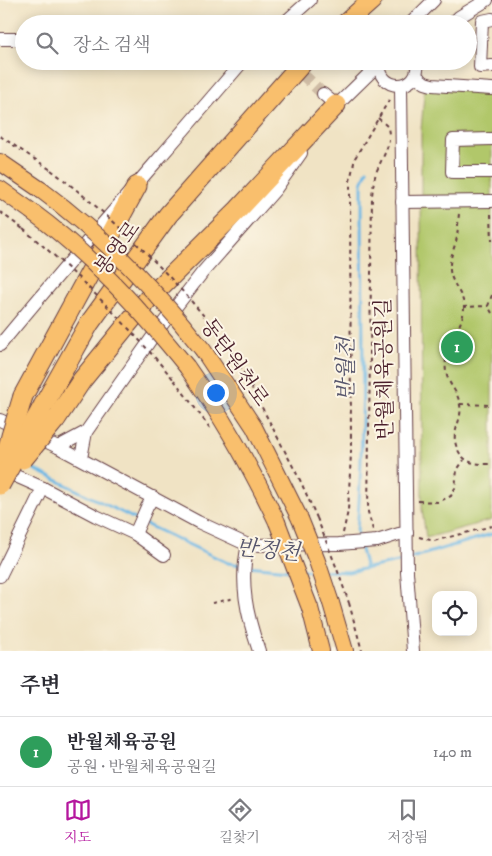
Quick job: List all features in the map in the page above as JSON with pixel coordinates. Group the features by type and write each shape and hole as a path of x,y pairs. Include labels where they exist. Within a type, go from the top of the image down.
{"highway":[{"path":"355,15 372,0"},
{"name":"봉영로","path":"0,486 89,324 168,215 296,70"},
{"path":"0,486 56,419 82,380 148,299 238,210 330,100"},
{"path":"0,480 23,396 137,186"}],"main road":[{"path":"0,153 19,174"},
{"name":"동탄원천로","path":"0,162 74,214 136,273 178,318 203,350 254,426 309,519 317,561 345,651"},
{"name":"동탄원천로","path":"2,191 69,241 107,276 148,320 210,398 258,480 277,522 310,608 321,651"}],"street":[{"path":"293,15 310,0"},
{"path":"419,15 434,0"},
{"path":"461,15 487,0"},
{"path":"492,19 482,21 480,67 492,66"},
{"path":"0,39 15,39"},
{"path":"0,346 71,259 137,186 235,70"},
{"path":"81,458 86,432 151,339 202,273 274,190 330,100 369,70"},
{"path":"380,70 385,80 400,86 416,76 418,70"},
{"path":"416,76 425,83 432,85 492,89"},
{"name":"반월체육공원길","path":"400,86 407,572 413,651"},
{"path":"492,140 453,140 452,172 492,172"},
{"path":"402,202 492,202"},
{"path":"0,420 81,458 150,502 198,522 247,548 342,544 374,541 398,534 407,536"},
{"path":"58,447 86,432"},
{"path":"0,469 43,488 96,516 136,531 164,555"},
{"path":"0,576 43,488"},
{"path":"136,531 150,502"},
{"path":"247,548 243,578 245,596 251,627 259,651"}],"path":[{"path":"342,544 348,511 351,452 350,181 355,158 389,100"},
{"path":"374,541 368,512 372,196 373,182 388,148 389,135 388,127 378,118"},
{"path":"0,136 82,193 142,248 183,292 235,356 300,480 309,519 337,569 362,651"},
{"path":"460,202 457,238 450,256 450,270 452,281 464,304 462,319 446,357 445,373 460,404 461,413 454,437 456,448 464,460 476,464 492,464"},
{"path":"492,202 492,241"},
{"path":"0,212 57,257 133,331 174,380 212,431"},
{"path":"492,295 488,306 492,313"},
{"path":"463,308 488,306"},
{"path":"460,404 492,405"},
{"path":"406,500 438,502 450,496 455,488 457,470 464,460"},
{"path":"407,536 422,537 434,541 492,526"},
{"path":"212,603 245,596"}],"green space":[{"path":"425,83 492,89 492,520 426,538 422,509 421,185 421,130"}],"waterway":[{"name":"반월천","path":"359,540 357,531 363,401 362,183 367,170"},
{"name":"반정천","path":"26,465 137,520"},
{"name":"반정천","path":"143,523 228,563 242,565"},
{"name":"반정천","path":"411,558 492,534"},
{"name":"반월천","path":"360,546 366,569"},
{"name":"반정천","path":"325,571 348,572 403,561"},
{"name":"반정천","path":"248,566 289,570"},
{"name":"반정천","path":"300,570 314,571"}],"tunnel":[{"path":"298,70 323,94"}],"place":[{"name":"반월체육공원","path":"457,347"}]}
